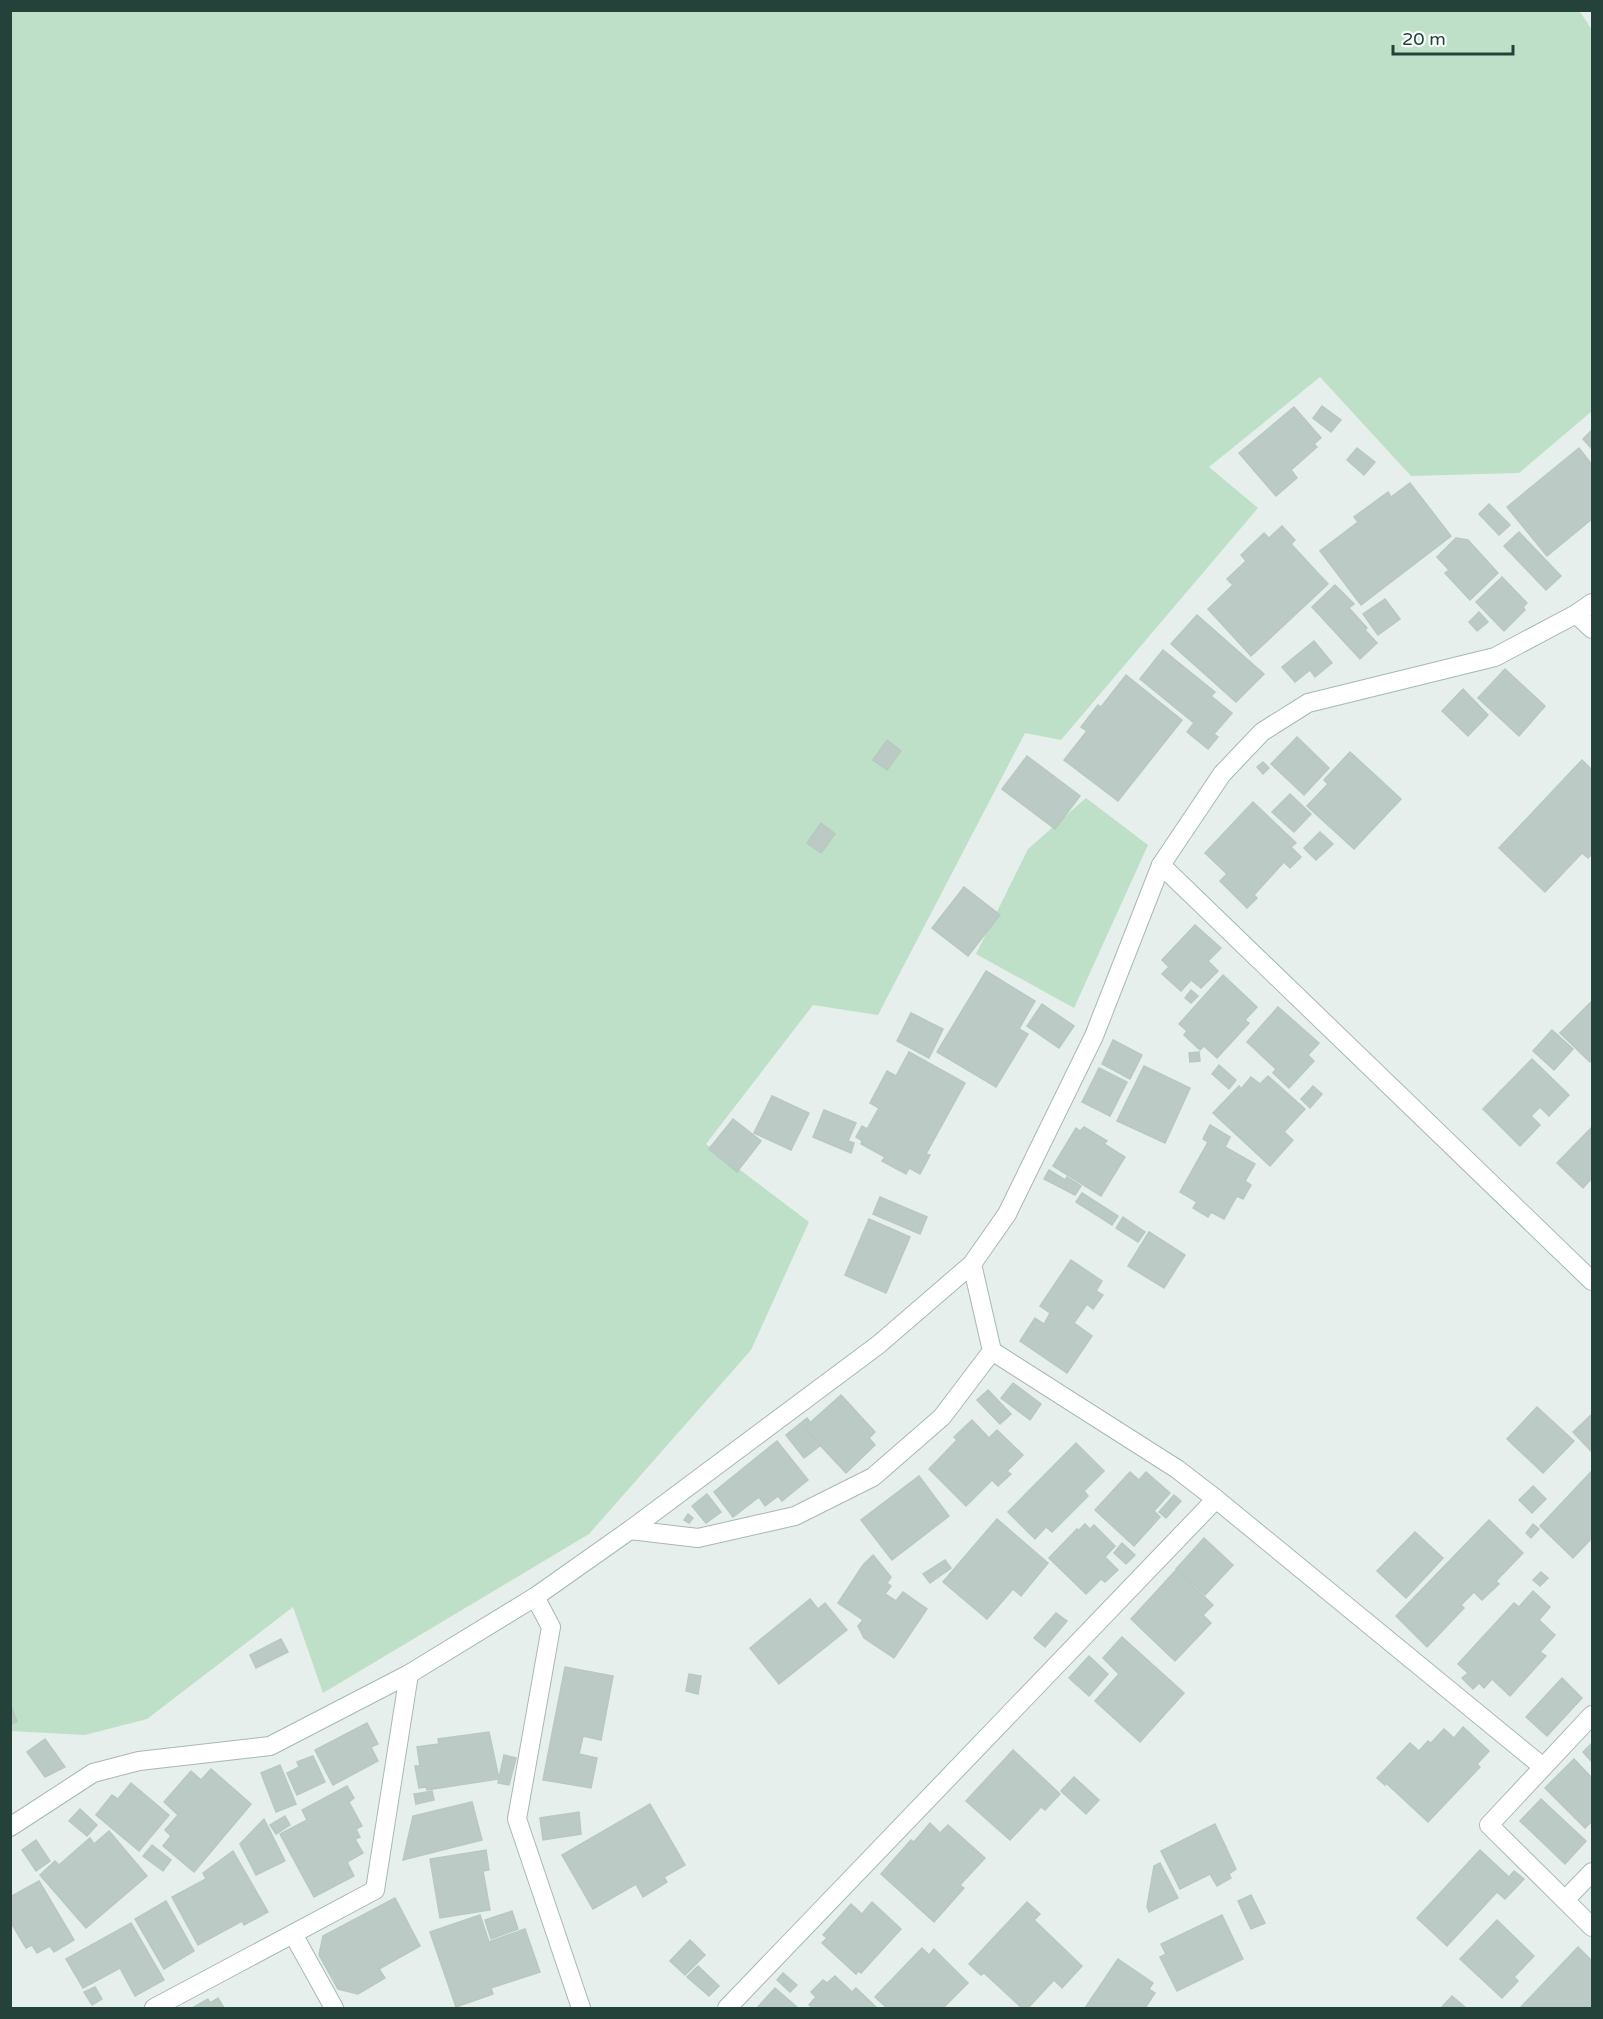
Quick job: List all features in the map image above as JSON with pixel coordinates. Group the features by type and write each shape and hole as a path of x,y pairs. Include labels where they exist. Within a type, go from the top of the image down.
{"street":[{"path":"13,1821 93,1773 139,1761 270,1746 409,1674 535,1597 630,1530 878,1345 972,1264 1007,1214 1094,1036 1161,865 1222,774 1262,732 1308,703 1495,657 1593,603"},
{"path":"1576,614 1593,629"},
{"path":"1161,865 1593,1281"},
{"path":"972,1264 992,1351 1177,1469 1543,1767"},
{"path":"630,1530 698,1538 795,1515 873,1477 942,1417 992,1351"},
{"path":"727,2008 1216,1499"},
{"path":"535,1597 551,1627 517,1819 581,2008"},
{"path":"154,2008 375,1890 409,1674"},
{"path":"1593,1715 1489,1825 1593,1927"},
{"path":"1565,1900 1593,1872"},
{"path":"293,1935 334,2008"}],"green space":[{"path":"1579,10 1592,30 1592,411 1519,473 1411,476 1320,377 1209,467 1258,508 1061,740 1025,733 878,1015 813,1005 706,1144 809,1222 751,1350 589,1534 323,1693 293,1607 147,1719 85,1735 10,1731 10,11"},
{"path":"1086,798 1148,845 1074,1008 976,954 1028,849"}],"building":[{"path":"1322,406 1341,420 1331,432 1313,418"},
{"path":"1294,407 1321,438 1314,444 1317,447 1291,470 1297,478 1276,496 1239,453"},
{"path":"1592,430 1592,449 1583,439"},
{"path":"1357,448 1375,462 1364,475 1347,460"},
{"path":"1579,448 1592,465 1592,519 1547,556 1507,507"},
{"path":"1410,483 1451,536 1361,605 1320,551 1358,522 1354,517 1388,492 1391,497"},
{"path":"1489,504 1510,525 1499,535 1479,514"},
{"path":"1282,526 1295,540 1291,544 1328,584 1251,656 1208,609 1233,585 1227,579 1246,561 1241,555 1264,533 1269,538"},
{"path":"1519,532 1561,576 1546,590 1504,546"},
{"path":"1456,538 1468,540 1498,573 1470,600 1445,573 1449,570 1437,557"},
{"path":"1502,577 1527,603 1523,607 1525,610 1504,631 1476,602"},
{"path":"1335,585 1354,604 1349,608 1377,643 1360,659 1312,607"},
{"path":"1385,599 1400,619 1378,635 1363,614"},
{"path":"1479,612 1488,622 1477,631 1469,622"},
{"path":"1197,615 1264,674 1236,702 1171,644"},
{"path":"1314,641 1332,663 1315,677 1310,670 1295,682 1282,667"},
{"path":"1163,650 1215,692 1211,696 1232,713 1214,734 1218,737 1208,749 1187,732 1194,723 1140,679"},
{"path":"1505,669 1545,706 1519,736 1478,698"},
{"path":"1126,675 1182,720 1118,801 1064,760 1087,731 1081,727 1098,705 1101,707"},
{"path":"1463,689 1488,715 1468,736 1442,711"},
{"path":"1297,737 1329,768 1304,795 1271,764"},
{"path":"887,740 901,751 887,770 873,760"},
{"path":"1350,752 1401,799 1354,849 1307,806 1328,784 1324,780"},
{"path":"1027,756 1080,796 1055,829 1002,789"},
{"path":"1582,760 1592,770 1592,854 1588,858 1582,853 1545,892 1499,848"},
{"path":"1263,762 1269,768 1263,774 1257,767"},
{"path":"1290,794 1311,814 1294,832 1272,812"},
{"path":"1253,802 1296,843 1291,847 1301,857 1290,868 1284,862 1254,895 1257,898 1247,908 1220,881 1227,874 1205,853"},
{"path":"821,823 835,834 821,853 807,843"},
{"path":"1320,832 1333,844 1316,860 1304,848"},
{"path":"964,887 1000,915 968,956 932,928"},
{"path":"1195,925 1221,948 1208,961 1218,971 1201,988 1191,980 1181,991 1162,974 1169,967 1162,960"},
{"path":"986,971 1035,1001 1019,1029 1028,1034 996,1087 937,1052"},
{"path":"1223,975 1257,1007 1245,1020 1249,1023 1217,1058 1204,1046 1200,1050 1184,1035 1187,1031 1179,1024"},
{"path":"1191,990 1198,996 1191,1003 1185,998"},
{"path":"1592,1001 1592,1060 1590,1062 1560,1033"},
{"path":"1042,1004 1074,1026 1059,1048 1027,1026"},
{"path":"1278,1007 1319,1043 1308,1055 1314,1061 1289,1088 1273,1073 1276,1069 1247,1042"},
{"path":"911,1013 943,1029 929,1058 897,1041"},
{"path":"1552,1030 1573,1049 1554,1070 1533,1051"},
{"path":"1113,1040 1142,1055 1130,1079 1102,1064"},
{"path":"909,1052 965,1083 926,1154 930,1155 920,1174 909,1168 906,1174 882,1161 885,1157 861,1144 862,1141 856,1137 862,1126 867,1129 879,1108 870,1103 887,1071 896,1076"},
{"path":"1199,1052 1200,1061 1190,1062 1189,1053"},
{"path":"1532,1059 1569,1095 1549,1116 1540,1107 1531,1116 1540,1125 1520,1146 1483,1109"},
{"path":"1219,1065 1236,1080 1229,1089 1212,1074"},
{"path":"1144,1066 1190,1088 1165,1143 1117,1121"},
{"path":"1099,1068 1127,1082 1110,1116 1082,1102"},
{"path":"1268,1076 1305,1109 1284,1132 1293,1140 1270,1166 1213,1113 1239,1086 1241,1089 1251,1077 1260,1084"},
{"path":"1313,1086 1322,1094 1310,1108 1301,1099"},
{"path":"772,1096 809,1113 791,1150 754,1133"},
{"path":"824,1110 856,1123 848,1141 854,1143 851,1153 813,1137"},
{"path":"733,1119 761,1141 737,1172 709,1149"},
{"path":"1210,1125 1230,1137 1225,1147 1255,1164 1245,1181 1251,1185 1243,1199 1237,1196 1224,1219 1211,1212 1208,1217 1193,1208 1197,1202 1180,1192 1208,1142 1203,1139"},
{"path":"1084,1127 1107,1141 1104,1144 1125,1157 1101,1196 1053,1166 1076,1128 1080,1131"},
{"path":"1592,1127 1592,1178 1583,1188 1557,1163"},
{"path":"1049,1170 1081,1186 1075,1195 1044,1179"},
{"path":"1082,1193 1118,1216 1112,1225 1076,1202"},
{"path":"880,1197 927,1217 920,1234 873,1214"},
{"path":"1123,1217 1145,1232 1138,1242 1116,1228"},
{"path":"869,1219 910,1237 886,1293 845,1275"},
{"path":"1149,1232 1185,1255 1164,1288 1128,1266"},
{"path":"1071,1260 1102,1281 1096,1291 1103,1295 1093,1309 1087,1304 1074,1323 1092,1336 1067,1373 1020,1341 1035,1318 1044,1324 1050,1313 1040,1306"},
{"path":"1013,1383 1041,1404 1030,1420 1001,1398"},
{"path":"988,1390 1011,1414 1000,1424 977,1400"},
{"path":"841,1395 875,1432 869,1438 875,1445 846,1473 804,1428"},
{"path":"1537,1407 1574,1441 1543,1473 1507,1439"},
{"path":"1592,1416 1592,1452 1573,1432"},
{"path":"807,1418 811,1423 804,1428 821,1445 804,1458 786,1435"},
{"path":"972,1420 989,1438 997,1430 1023,1455 1007,1471 1011,1474 998,1486 992,1480 966,1506 929,1469 957,1440 954,1437"},
{"path":"777,1441 808,1480 782,1501 778,1496 765,1506 759,1497 733,1517 714,1492"},
{"path":"1076,1443 1104,1471 1084,1491 1088,1496 1052,1532 1046,1527 1035,1539 1008,1512"},
{"path":"1592,1471 1592,1538 1573,1558 1540,1526"},
{"path":"1130,1472 1139,1480 1146,1472 1170,1493 1154,1511 1160,1517 1134,1546 1095,1510"},
{"path":"919,1476 949,1516 892,1560 861,1520"},
{"path":"1533,1486 1546,1499 1532,1513 1519,1500"},
{"path":"707,1494 721,1512 706,1523 692,1506"},
{"path":"1174,1495 1181,1501 1166,1518 1159,1512"},
{"path":"688,1514 693,1518 689,1523 684,1520"},
{"path":"997,1519 1048,1563 1021,1596 1013,1589 987,1619 943,1582"},
{"path":"1489,1520 1523,1553 1496,1581 1499,1584 1482,1600 1474,1592 1461,1605 1464,1608 1427,1647 1396,1616"},
{"path":"1085,1524 1090,1529 1094,1525 1115,1546 1105,1557 1118,1570 1105,1582 1101,1579 1086,1594 1049,1558 1077,1529 1078,1531"},
{"path":"1533,1524 1539,1529 1531,1538 1526,1533"},
{"path":"1415,1532 1443,1558 1406,1598 1377,1571"},
{"path":"1204,1538 1233,1565 1205,1595 1176,1569"},
{"path":"1122,1543 1135,1555 1126,1564 1114,1553"},
{"path":"873,1555 891,1577 887,1583 891,1586 885,1594 896,1601 903,1592 927,1609 894,1658 864,1638 858,1626 863,1620 838,1603 863,1565"},
{"path":"945,1560 951,1568 930,1583 923,1574"},
{"path":"1176,1570 1213,1605 1203,1615 1211,1623 1175,1661 1131,1619"},
{"path":"1541,1572 1548,1578 1540,1586 1533,1580"},
{"path":"1533,1591 1550,1607 1539,1620 1555,1635 1540,1652 1546,1656 1510,1696 1492,1679 1484,1688 1479,1683 1473,1689 1462,1678 1468,1673 1458,1664 1514,1603 1519,1607"},
{"path":"810,1599 818,1609 825,1603 847,1630 779,1684 750,1648"},
{"path":"1056,1613 1067,1621 1045,1647 1034,1638"},
{"path":"1122,1637 1184,1693 1140,1742 1095,1701 1119,1674 1103,1658"},
{"path":"281,1639 288,1652 256,1668 250,1655"},
{"path":"1089,1656 1108,1674 1089,1696 1069,1678"},
{"path":"565,1667 613,1676 601,1740 583,1736 579,1754 597,1758 591,1788 543,1780"},
{"path":"689,1674 701,1676 698,1694 686,1691"},
{"path":"1562,1678 1582,1698 1547,1736 1526,1717"},
{"path":"10,1702 17,1722 10,1724"},
{"path":"367,1723 378,1744 371,1747 378,1761 333,1785 315,1750"},
{"path":"1463,1727 1489,1751 1477,1764 1480,1767 1428,1822 1386,1783 1385,1785 1377,1778 1410,1743 1419,1751 1428,1741 1431,1743 1444,1729 1454,1738"},
{"path":"489,1732 499,1779 427,1790 426,1787 419,1788 415,1766 420,1766 417,1747 439,1744 438,1739"},
{"path":"45,1739 65,1767 45,1777 27,1752"},
{"path":"1592,1743 1592,1762 1583,1752"},
{"path":"1013,1750 1060,1794 1045,1810 1041,1807 1010,1840 966,1801"},
{"path":"504,1755 516,1758 509,1785 498,1783"},
{"path":"313,1756 325,1782 297,1795 287,1773 299,1767 297,1762"},
{"path":"1574,1759 1592,1778 1592,1821 1585,1828 1545,1788"},
{"path":"280,1765 296,1804 276,1812 261,1773"},
{"path":"211,1769 251,1804 194,1872 163,1846 171,1836 165,1830 178,1815 164,1802 191,1771 201,1780"},
{"path":"1074,1777 1099,1800 1086,1814 1061,1791"},
{"path":"131,1783 169,1815 139,1851 96,1815 112,1795 118,1799"},
{"path":"347,1786 354,1798 349,1802 362,1826 356,1829 360,1837 355,1839 363,1853 347,1862 354,1876 314,1897 280,1834 307,1820 302,1810"},
{"path":"432,1791 434,1800 416,1804 414,1794"},
{"path":"1541,1799 1586,1841 1565,1864 1520,1821"},
{"path":"472,1802 482,1840 403,1860 413,1816"},
{"path":"650,1804 685,1865 664,1877 667,1882 643,1897 636,1884 593,1909 562,1855"},
{"path":"80,1809 97,1825 87,1836 69,1821"},
{"path":"579,1812 581,1834 543,1840 540,1818"},
{"path":"285,1816 290,1825 276,1834 270,1825"},
{"path":"264,1819 285,1861 256,1875 240,1844"},
{"path":"930,1823 940,1833 948,1825 985,1858 960,1885 964,1888 934,1922 881,1874 911,1840 914,1842"},
{"path":"1215,1824 1236,1869 1229,1874 1231,1878 1217,1886 1210,1874 1180,1889 1161,1851"},
{"path":"109,1831 147,1876 86,1928 40,1875 55,1861 59,1865 90,1838 94,1844"},
{"path":"36,1840 50,1861 36,1871 22,1850"},
{"path":"152,1845 171,1860 163,1871 143,1856"},
{"path":"486,1850 489,1870 483,1871 490,1910 440,1918 430,1859"},
{"path":"1480,1850 1509,1877 1514,1871 1524,1879 1505,1899 1497,1892 1447,1946 1417,1918"},
{"path":"233,1851 268,1912 244,1925 242,1921 198,1945 172,1897 206,1879 203,1873"},
{"path":"1160,1863 1178,1898 1149,1912 1147,1907 1154,1866"},
{"path":"39,1881 74,1940 54,1952 50,1946 37,1953 32,1945 26,1948 10,1921 10,1897"},
{"path":"1251,1895 1265,1923 1251,1929 1238,1901"},
{"path":"395,1898 420,1946 379,1969 385,1978 358,1994 338,1989 319,1955 323,1936"},
{"path":"166,1901 194,1951 164,1969 135,1919"},
{"path":"872,1902 901,1929 861,1973 858,1971 856,1974 822,1943 827,1938 823,1935 851,1904 862,1914"},
{"path":"1027,1902 1040,1914 1034,1920 1082,1966 1062,1988 1054,1980 1028,2008 1022,2008 984,1973 981,1975 969,1964"},
{"path":"512,1911 518,1929 491,1939 485,1920"},
{"path":"480,1915 489,1942 525,1929 540,1972 491,1988 493,1994 456,2007 430,1932"},
{"path":"1222,1915 1243,1959 1177,1991 1160,1957 1166,1954 1161,1944"},
{"path":"1497,1920 1534,1956 1514,1977 1518,1981 1502,1998 1460,1959"},
{"path":"131,1923 164,1980 135,1996 120,1968 83,1988 66,1959"},
{"path":"690,1940 705,1955 685,1975 670,1961"},
{"path":"1578,1947 1592,1961 1592,2008 1520,2008"},
{"path":"922,1948 929,1955 934,1949 968,1983 943,2008 887,2008 875,1997"},
{"path":"1118,1959 1153,1983 1149,1989 1155,1993 1145,2008 1085,2008"},
{"path":"698,1966 719,1986 709,1996 687,1977"},
{"path":"783,1973 797,1985 790,1992 777,1980"},
{"path":"835,1976 852,1992 856,1988 877,2008 813,2008 809,2005 816,1997 811,1992 823,1980 827,1983"},
{"path":"95,1987 102,1999 92,2005 84,1992"},
{"path":"775,1988 798,2008 757,2008"},
{"path":"1452,1996 1466,2008 1441,2008"},
{"path":"218,1998 224,2008 192,2008 208,1999 210,2003"}]}
